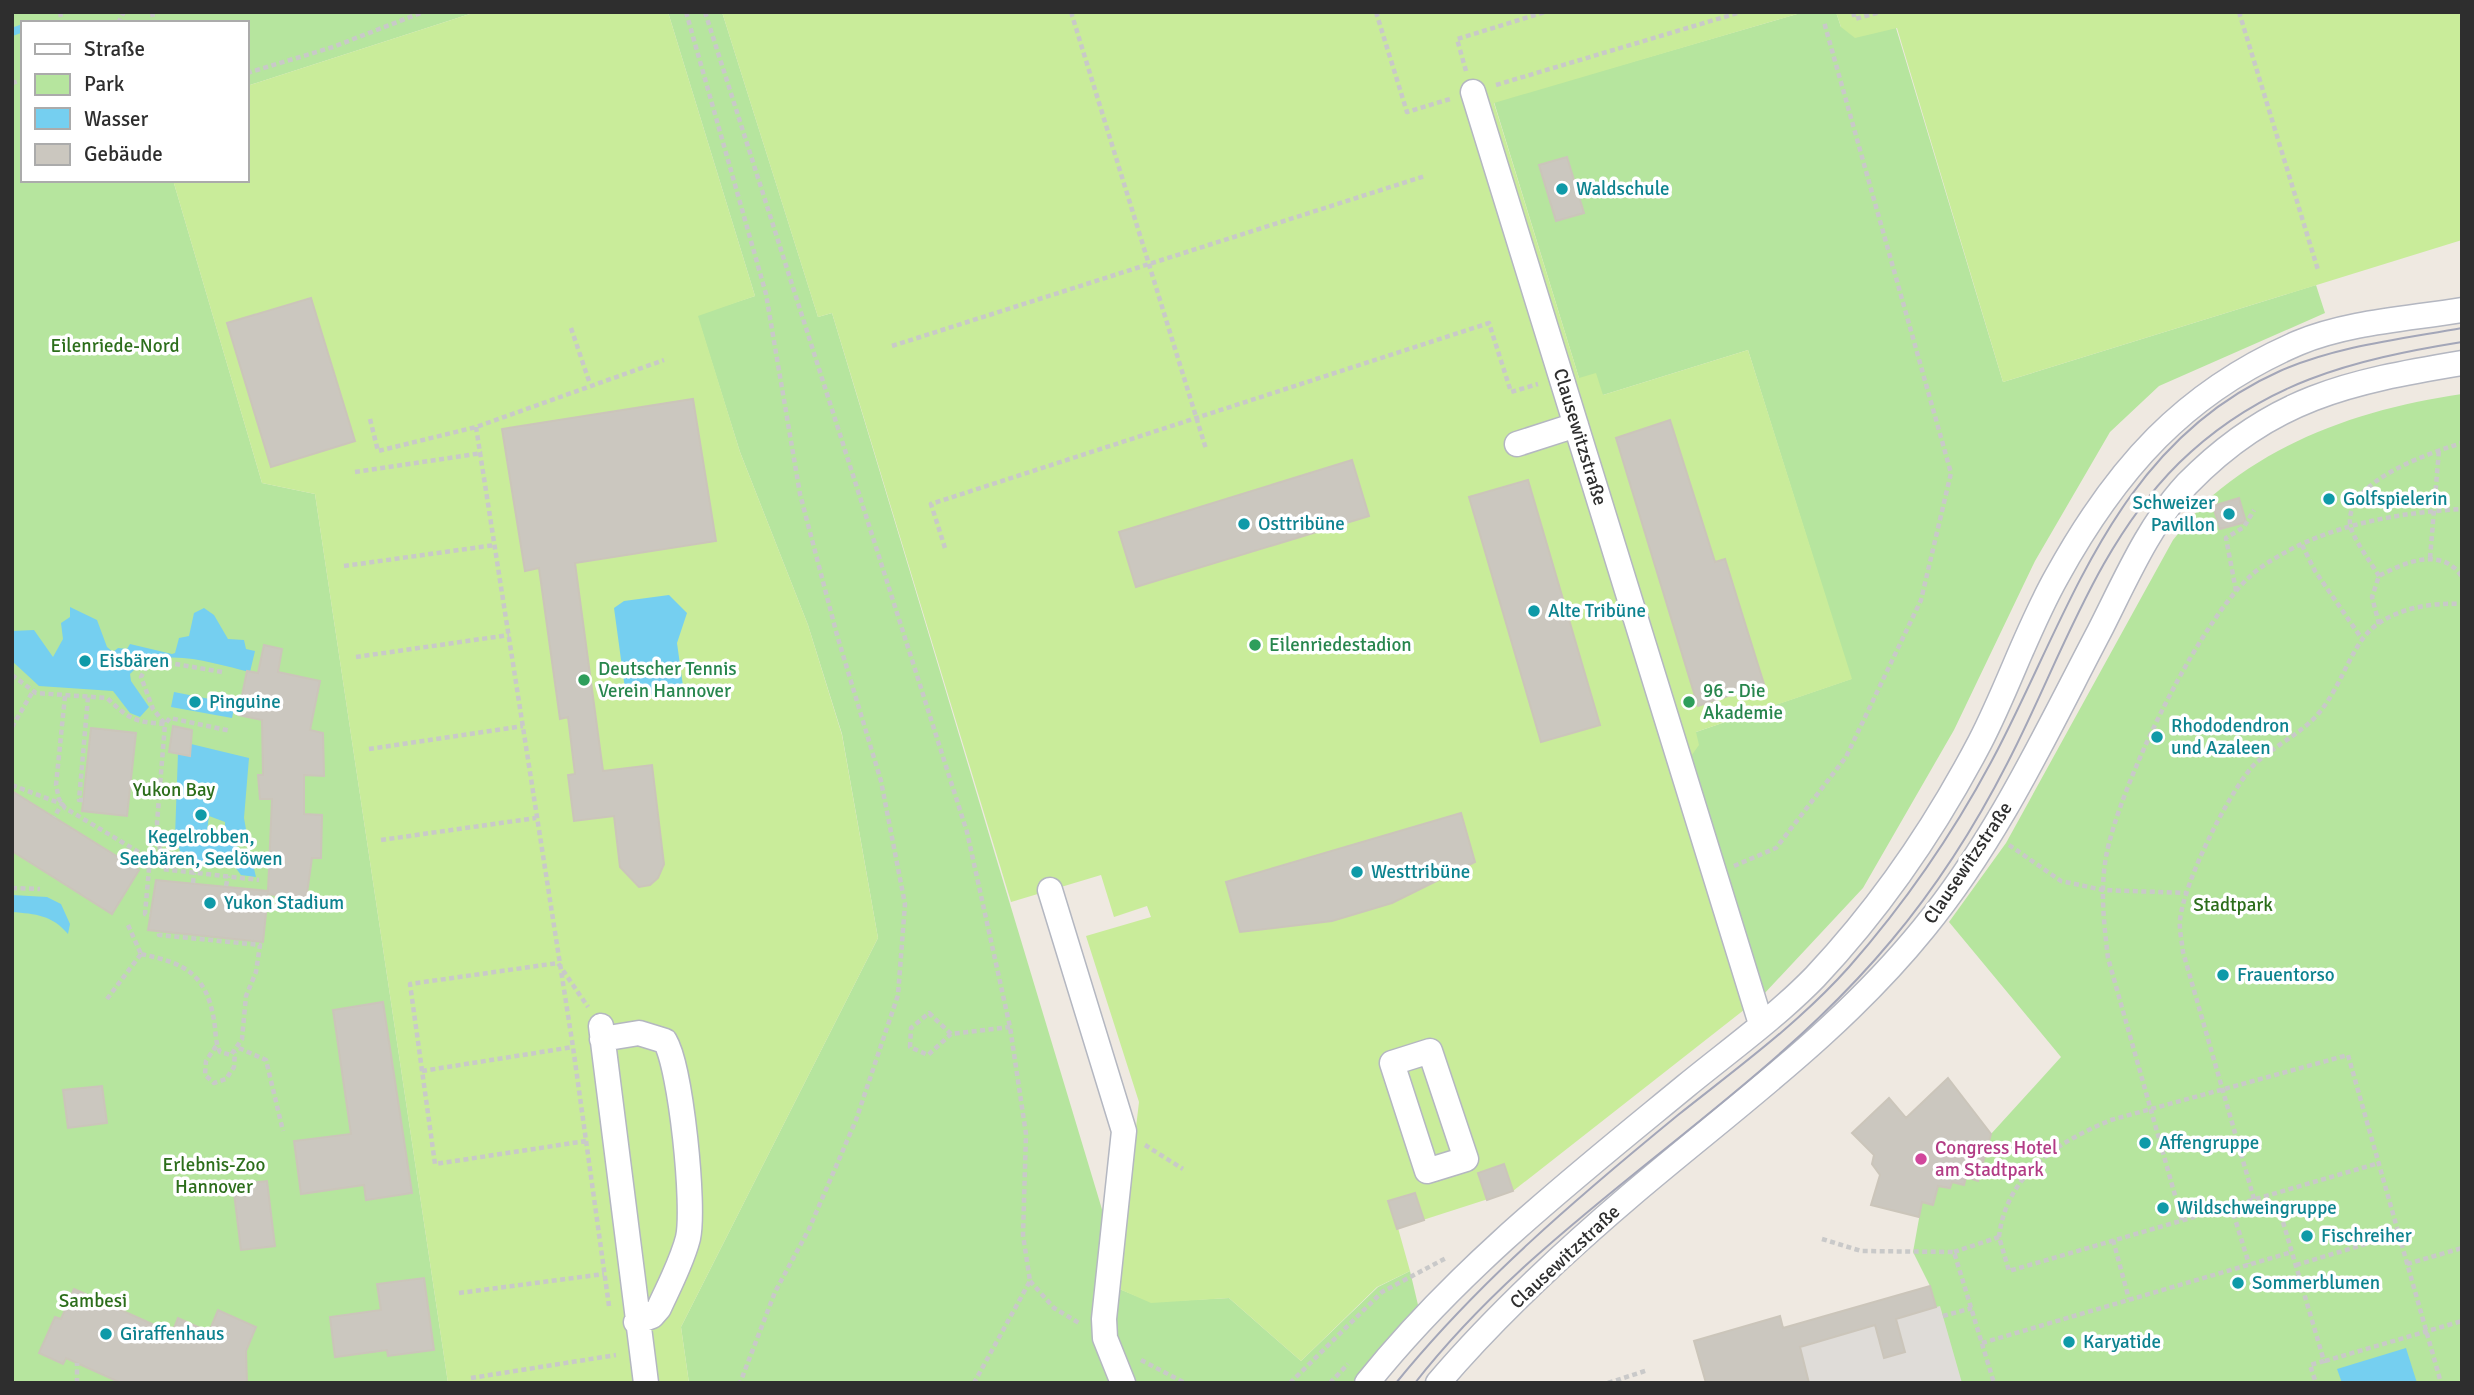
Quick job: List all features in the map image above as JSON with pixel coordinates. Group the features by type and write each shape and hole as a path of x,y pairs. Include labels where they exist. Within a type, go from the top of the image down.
{"street":[{"name":"Clausewitzstraße","path":"1473,92 1761,1024"},
{"path":"1367,1383 1481,1258 1761,1024 1822,968 1872,910 1929,830 1980,743 2056,577 2107,495 2167,425 2221,382 2298,343 2330,332 2462,310"},
{"name":"Clausewitzstraße","path":"1438,1383 1576,1243 1798,1058 1866,994 1926,926 1992,833 2150,532 2186,486 2227,448 2280,412 2328,390 2382,376 2462,363"},
{"path":"1517,444 1576,425"},
{"path":"1050,890 1124,1131 1104,1319 1105,1338 1123,1383"},
{"path":"636,1322 652,1315 659,1308 687,1240 690,1214 680,1090 671,1052 665,1041 639,1033 602,1032 636,1322 646,1383"}],"path":[{"path":"248,73 333,47 423,12"},
{"path":"686,12 766,294 800,494 837,635 881,781 905,904 898,995 856,1120 809,1229 775,1292 740,1383"},
{"path":"705,12 967,832 1010,1027 1026,1134 1023,1235 1030,1281 974,1383"},
{"path":"1071,12 1206,449"},
{"path":"1376,12 1407,112 1741,12"},
{"path":"1473,92 1457,39 1545,12"},
{"path":"1853,12 1855,19 1880,12"},
{"path":"2239,12 2318,270"},
{"path":"1715,875 1776,848 1846,757 1922,600 1951,473 1824,22"},
{"path":"892,346 1424,176"},
{"path":"945,548 931,504 1489,323 1511,392 1561,377"},
{"path":"571,328 590,384"},
{"path":"370,419 378,451 476,427 664,359"},
{"path":"476,427 573,1047 610,1315"},
{"path":"2379,576 2350,525 2353,503 2370,484 2439,450 2462,443"},
{"path":"2430,558 2439,450"},
{"path":"355,472 482,453"},
{"path":"2182,1220 2108,958 2103,890 2106,856 2115,825 2145,749 2179,680 2236,592 2259,569 2302,545 2350,525 2434,510 2462,509"},
{"path":"2236,592 2226,538 2244,527 2254,510"},
{"path":"344,566 495,545"},
{"path":"2302,545 2315,571 2362,639"},
{"path":"2379,624 2372,597 2379,576 2403,563 2430,558 2455,567 2462,577"},
{"path":"2254,1199 2183,952 2180,921 2186,893 2238,786 2253,766 2316,717 2332,696 2362,639 2379,624 2415,607 2462,604"},
{"path":"356,657 509,635"},
{"path":"165,724 153,709 141,677 147,666 164,662 222,672"},
{"path":"12,675 33,691 107,698 127,717 137,722 165,724"},
{"path":"12,727 33,691"},
{"path":"54,817 62,804 56,785 65,696"},
{"path":"83,800 79,800 88,696"},
{"path":"231,731 170,718 165,724 158,823 162,869 259,880"},
{"path":"369,749 523,726"},
{"path":"12,785 62,804 147,857 149,869 145,914 150,915"},
{"path":"381,840 536,818"},
{"path":"1992,833 2061,881 2103,890 2186,893"},
{"path":"193,883 194,873"},
{"path":"226,886 228,876"},
{"path":"12,888 40,889"},
{"path":"128,926 141,954"},
{"path":"159,931 159,935 260,945 256,972 246,996 244,1030 234,1067 226,1079 214,1083 205,1075 206,1061 216,1045"},
{"path":"107,999 141,954"},
{"path":"141,954 167,959 192,972 204,986 211,1006 216,1045 225,1056 237,1050 266,1060 283,1131"},
{"path":"558,963 602,1032"},
{"path":"558,963 410,984 435,1164 586,1141"},
{"path":"951,1034 929,1013 911,1028 910,1047 929,1055 951,1034 1010,1027"},
{"path":"422,1071 573,1047"},
{"path":"2379,1163 2009,1271 1999,1237 2001,1216 2010,1195 2053,1149 2074,1135 2111,1120 2348,1055 2379,1163 2407,1264 2427,1331 2441,1383"},
{"path":"1124,1131 1183,1169"},
{"path":"2231,1206 2249,1264"},
{"path":"2283,1223 2324,1361"},
{"path":"2296,1265 2399,1234"},
{"path":"1822,1239 1861,1251 1954,1252 1999,1237"},
{"path":"2113,1240 2129,1299"},
{"path":"2407,1264 2462,1248"},
{"path":"1954,1252 1994,1383"},
{"path":"1982,1343 2292,1252"},
{"path":"1290,1383 1382,1292 1452,1255"},
{"path":"459,1293 604,1274"},
{"path":"1944,1316 1972,1308"},
{"path":"2316,1383 2310,1365 2462,1321"},
{"path":"614,1342 618,1369"},
{"path":"471,1378 616,1355"},
{"path":"77,1363 77,1383"},
{"path":"1608,1383 1648,1370"}],"green space":[{"name":"Erlebnis-Zoo Hannover","path":"12,12 476,12 248,86 248,21 21,21 21,182 174,182 262,483 315,494 448,1383 12,1383"},
{"name":"Deutscher Tennis Verein Hannover","path":"476,12 668,12 755,296 698,316 740,452 808,625 842,735 878,938 681,1327 689,1383 448,1383 315,494 262,483 174,182 248,182 248,86"},
{"path":"668,12 722,12 818,317 832,313 1104,1216 1091,1323 1115,1383 689,1383 681,1327 878,938 842,734 808,625 740,452 697,315 755,296"},
{"name":"96 - Die Akademie","path":"722,12 1804,12 1494,103 1579,378 1596,373 1603,395 1748,350 1852,679 1696,732 1699,745 1689,759 1763,995 1513,1191 1398,1228 1410,1271 1377,1287 1301,1361 1229,1298 1151,1303 1117,1288 1139,1102 1086,936 1151,917 1147,906 1114,917 1101,875 1011,902 832,313 818,317"},
{"path":"1804,12 1836,12 1841,27 1896,28 2003,382 2316,285 2325,313 2159,386 2110,432 2035,561 1954,730 1863,888 1763,995 1689,759 1696,732 1851,679 1748,350 1603,395 1579,378 1494,102"},
{"path":"1836,12 2462,12 2462,240 2003,382 1897,28 1855,38 1841,27"},
{"name":"Stadtpark","path":"2462,394 2462,1383 1809,1383 1804,1364 1790,1350 1936,1307 1930,1286 1913,1252 1922,1202 1938,1186 1949,1188 1952,1182 1964,1185 1966,1177 1978,1180 1991,1134 2061,1057 1949,922 2006,843 2173,540 2212,496 2239,475 2298,441 2362,416"},
{"path":"1410,1271 1418,1305 1352,1383 1133,1383 1115,1337 1117,1288 1151,1302 1229,1298 1301,1361 1378,1287"}],"shaded area":[{"path":"1940,1306 1962,1383 1809,1383 1804,1364 1790,1350"}],"water":[{"path":"669,595 687,613 677,643 683,686 674,693 632,696 625,689 614,608 624,601"},
{"path":"70,607 97,620 107,647 113,652 118,648 127,649 130,644 172,654 175,653 179,638 189,636 194,613 204,608 214,615 228,639 244,640 246,649 255,651 250,672 187,658 155,659 130,674 131,681 149,707 140,717 130,713 113,691 39,686 12,661 12,631 34,630 53,657 63,639 61,623 70,617"},
{"path":"174,692 235,704 232,718 171,707"},
{"path":"191,744 249,758 244,818 247,835 239,836 237,848 242,853 249,848 256,877 241,875 235,867 207,860 200,863 200,867 184,863 175,837 178,753 189,756","holes":["209,816 225,822 225,830 217,830 215,833 207,831"]},
{"path":"12,895 47,897 61,904 70,924 68,934 56,923 43,917 12,912"},
{"path":"2406,1348 2417,1383 2342,1383 2337,1369"}],"building":[{"name":"Waldschule","path":"1567,157 1584,213 1556,221 1539,165"},
{"path":"311,298 355,441 271,467 227,323"},
{"path":"693,399 716,541 575,563 603,771 652,765 664,864 658,878 650,885 639,887 620,867 614,816 574,821 568,775 575,774 568,717 560,719 539,568 525,571 502,429"},
{"name":"96 - Die Akademie","path":"1670,420 1715,562 1725,559 1764,684 1698,706 1616,438"},
{"name":"Osttribüne","path":"1352,460 1369,516 1136,587 1119,532"},
{"name":"Alte Tribüne","path":"1528,480 1600,725 1541,742 1469,497"},
{"name":"Schweizer Pavillon","path":"2239,498 2246,522 2220,529 2213,506"},
{"path":"264,645 282,649 278,672 320,681 310,730 323,733 324,776 304,775 304,814 322,815 321,858 312,858 306,900 268,894 263,942 148,930 156,880 268,891 272,799 260,799 258,775 263,775 262,720 238,715 247,671 258,673"},
{"path":"173,726 192,730 190,756 169,752"},
{"path":"91,728 136,733 127,816 82,811"},
{"path":"12,791 139,870 112,914 12,851"},
{"name":"Westtribüne","path":"1461,813 1475,862 1392,903 1332,921 1240,932 1226,882"},
{"path":"383,1002 412,1193 366,1200 364,1185 301,1194 294,1141 351,1134 333,1010"},
{"name":"Congress Hotel am Stadtpark","path":"1948,1078 1991,1134 1978,1181 1966,1177 1964,1185 1952,1182 1950,1188 1938,1186 1933,1205 1922,1202 1919,1217 1871,1205 1880,1175 1872,1164 1874,1155 1852,1133 1889,1098 1906,1118"},
{"path":"102,1086 107,1123 68,1128 63,1090"},
{"path":"1504,1164 1513,1191 1487,1200 1478,1173"},
{"path":"267,1181 275,1246 241,1250 233,1185"},
{"path":"1415,1193 1424,1220 1397,1229 1388,1201"},
{"path":"424,1278 434,1350 388,1356 387,1350 335,1357 330,1317 381,1310 377,1284"},
{"path":"1930,1286 1936,1307 1896,1319 1905,1352 1884,1358 1875,1325 1800,1347 1809,1383 1706,1383 1694,1341 1780,1316 1783,1328"},
{"name":"Giraffenhaus","path":"74,1289 172,1333 178,1318 209,1332 218,1310 256,1327 246,1351 247,1383 121,1383 66,1358 63,1364 39,1353 55,1317 61,1319"}],"waterway":[{"path":"12,32 21,29"}],"tram line":[{"path":"1396,1383 1461,1310 1530,1242 1641,1146 1809,1008 1870,942 1911,890 1966,807 1998,749 2077,586 2106,533 2139,485 2178,440 2224,402 2302,362 2347,349 2462,328"},
{"path":"1415,1383 1469,1321 1527,1264 1777,1056 1836,1001 1891,941 1942,874 1986,803 2104,564 2151,494 2179,463 2242,413 2275,394 2310,379 2382,357 2462,342"}],"place":[{"name":"Waldschule","path":"1562,189"},
{"name":"Golfspielerin","path":"2329,499"},
{"name":"Schweizer Pavillon","path":"2229,514"},
{"name":"Osttribüne","path":"1244,524"},
{"name":"Alte Tribüne","path":"1534,611"},
{"name":"Eilenriedestadion","path":"1255,645"},
{"name":"Eisbären","path":"85,661"},
{"name":"Deutscher Tennis Verein Hannover","path":"584,680"},
{"name":"Pinguine","path":"195,702"},
{"name":"96 - Die Akademie","path":"1689,702"},
{"name":"Rhododendron und Azaleen","path":"2157,737"},
{"name":"Kegelrobben, Seebären, Seelöwen","path":"201,815"},
{"name":"Westtribüne","path":"1357,872"},
{"name":"Yukon Stadium","path":"210,903"},
{"name":"Frauentorso","path":"2223,975"},
{"name":"Affengruppe","path":"2145,1143"},
{"name":"Congress Hotel am Stadtpark","path":"1921,1159"},
{"name":"Wildschweingruppe","path":"2163,1208"},
{"name":"Fischreiher","path":"2307,1236"},
{"name":"Sommerblumen","path":"2238,1283"},
{"name":"Giraffenhaus","path":"106,1334"},
{"name":"Karyatide","path":"2069,1342"}],"park label":[{"name":"Eilenriede-Nord","path":"115,346"},
{"name":"Yukon Bay","path":"174,790"},
{"name":"Sambesi","path":"93,1301"}]}
